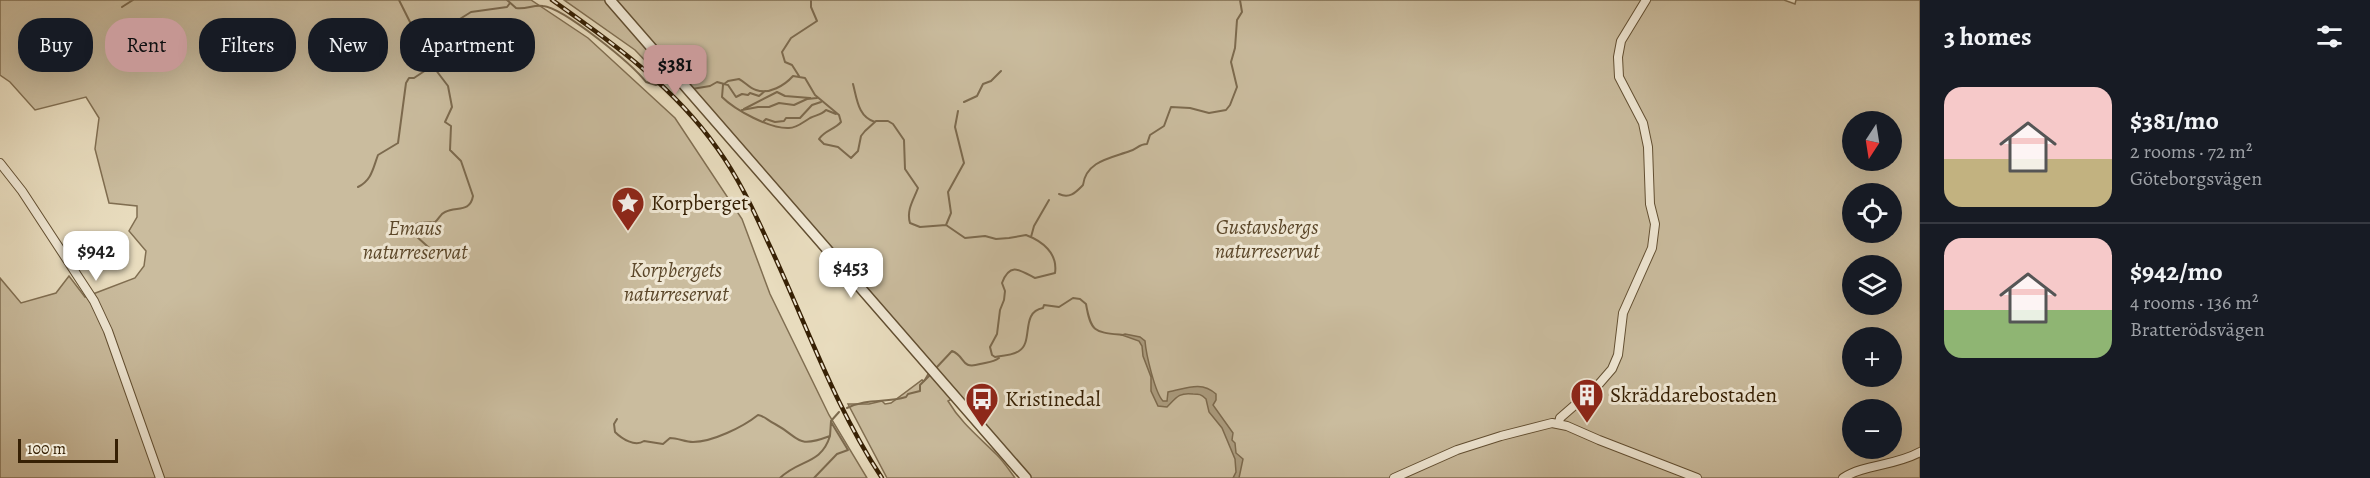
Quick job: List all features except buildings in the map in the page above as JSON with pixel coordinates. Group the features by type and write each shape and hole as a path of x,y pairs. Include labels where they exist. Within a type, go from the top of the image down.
{"street":[{"path":"610,0 1026,478"},
{"path":"1559,423 1560,418 1599,384 1612,369 1618,355 1623,313 1652,248 1655,224 1649,192 1648,147 1643,123 1619,77 1618,57 1621,41 1646,0"},
{"path":"0,163 22,191 94,302 108,331 160,478"},
{"path":"1394,478 1457,450 1532,427 1559,423 1697,478"},
{"path":"1842,478 1901,461 1920,452"}],"green space":[{"path":"0,0 531,0 588,38 675,118 742,219 770,294 829,415 867,478 0,478 0,278 21,303 56,293 69,276 85,297 135,278 144,266 146,251 129,231 137,217 137,206 109,203 95,149 99,118 86,97 35,110 10,82 0,75"},
{"name":"Gustavsbergs naturreservat","path":"564,0 1784,0 1795,4 1796,0 1920,0 1920,478 1026,478 957,396 948,401 953,409 1000,458 1015,478 887,478 848,404 869,404 882,401 885,404 891,403 922,380 924,381 932,367 671,67 658,74 635,50"}],"shaded area":[{"path":"1122,335 1140,337 1145,341 1154,382 1163,401 1167,401 1168,392 1199,386 1216,394 1213,405 1233,433 1232,440 1235,443 1236,453 1243,459 1239,478 1233,478 1236,472 1235,459 1222,428 1209,412 1206,399 1198,394 1184,394 1178,396 1167,407 1158,406 1151,391 1151,377 1143,356 1142,346 1139,341"}],"waterway":[{"path":"122,7 133,0"},
{"path":"399,0 418,38 423,38 439,27 455,22 471,12 507,7 510,3"},
{"path":"507,0 516,8 543,6 553,9 597,38 646,82 656,85 672,79 683,90"},
{"path":"799,76 792,65 785,62 782,52 791,38 817,21 811,7 811,0"},
{"path":"1059,194 1066,196 1075,192 1083,185 1089,171 1100,162 1147,144 1150,135 1164,126 1171,107 1190,108 1209,113 1226,110 1237,87 1231,62 1235,48 1237,20 1242,12 1240,0"},
{"path":"964,102 977,96 983,84 991,81 1001,71"},
{"path":"358,187 369,177 378,155 398,143 406,83 409,78 414,78 423,72"},
{"path":"436,254 416,236 413,226 418,223 435,222 449,210 466,207 473,196 461,161 450,150 451,126 445,122 452,107 448,86 437,72"},
{"path":"723,85 728,81 739,79 754,89 766,91 781,86 793,76 805,78 815,95 839,115 841,122 819,139 824,144 838,147 851,158 858,151 861,136 876,121 888,121 893,124 904,140 905,169 918,188 910,209 910,223 920,227 946,225 965,238 985,236 996,239 1026,235 1043,244 1054,259 1055,273 1035,278 1025,272 1012,270 1008,272 1002,283 1005,291 1004,300 1000,310 997,334 990,347 995,357 1014,353 1023,347 1029,321 1036,311 1044,305 1059,307 1073,298 1080,299 1086,304 1090,321 1100,332 1123,335"},
{"path":"692,89 710,86 717,82 728,85 736,97 750,93 759,96 765,91"},
{"path":"853,84 862,112 869,120 875,122"},
{"path":"723,85 722,97 728,102 753,118 772,125 792,128 826,110 836,114"},
{"path":"744,109 777,92 785,96 810,98"},
{"path":"742,110 769,107 779,103 794,105 807,99 817,98"},
{"path":"764,121 766,119 775,122 784,121 786,118 800,118 812,105 821,102"},
{"path":"946,225 951,213 948,192 964,163 955,127 958,111"},
{"path":"1031,237 1034,226 1049,200"},
{"path":"937,367 952,351 969,365 990,362 999,358"},
{"path":"847,408 862,403 906,397 908,394 920,391 920,385 929,376"},
{"path":"617,419 614,424 615,432 633,443 644,441 663,444 670,438 701,441 736,429 758,415 765,417 799,440 810,442 830,436 831,421 839,412"},
{"path":"814,478 837,454 848,450 831,422"},
{"path":"780,478 821,452 830,436"}],"railway":[{"path":"552,0 620,50 662,86 682,105 725,159 781,270 834,391 882,478"}],"place":[{"name":"Korpberget","path":"628,232"},
{"name":"Skräddarebostaden","path":"1587,424"},
{"name":"Kristinedal","path":"982,428"}],"park label":[{"name":"Emaus naturreservat","path":"415,240"},
{"name":"Korpbergets naturreservat","path":"676,282"}]}
